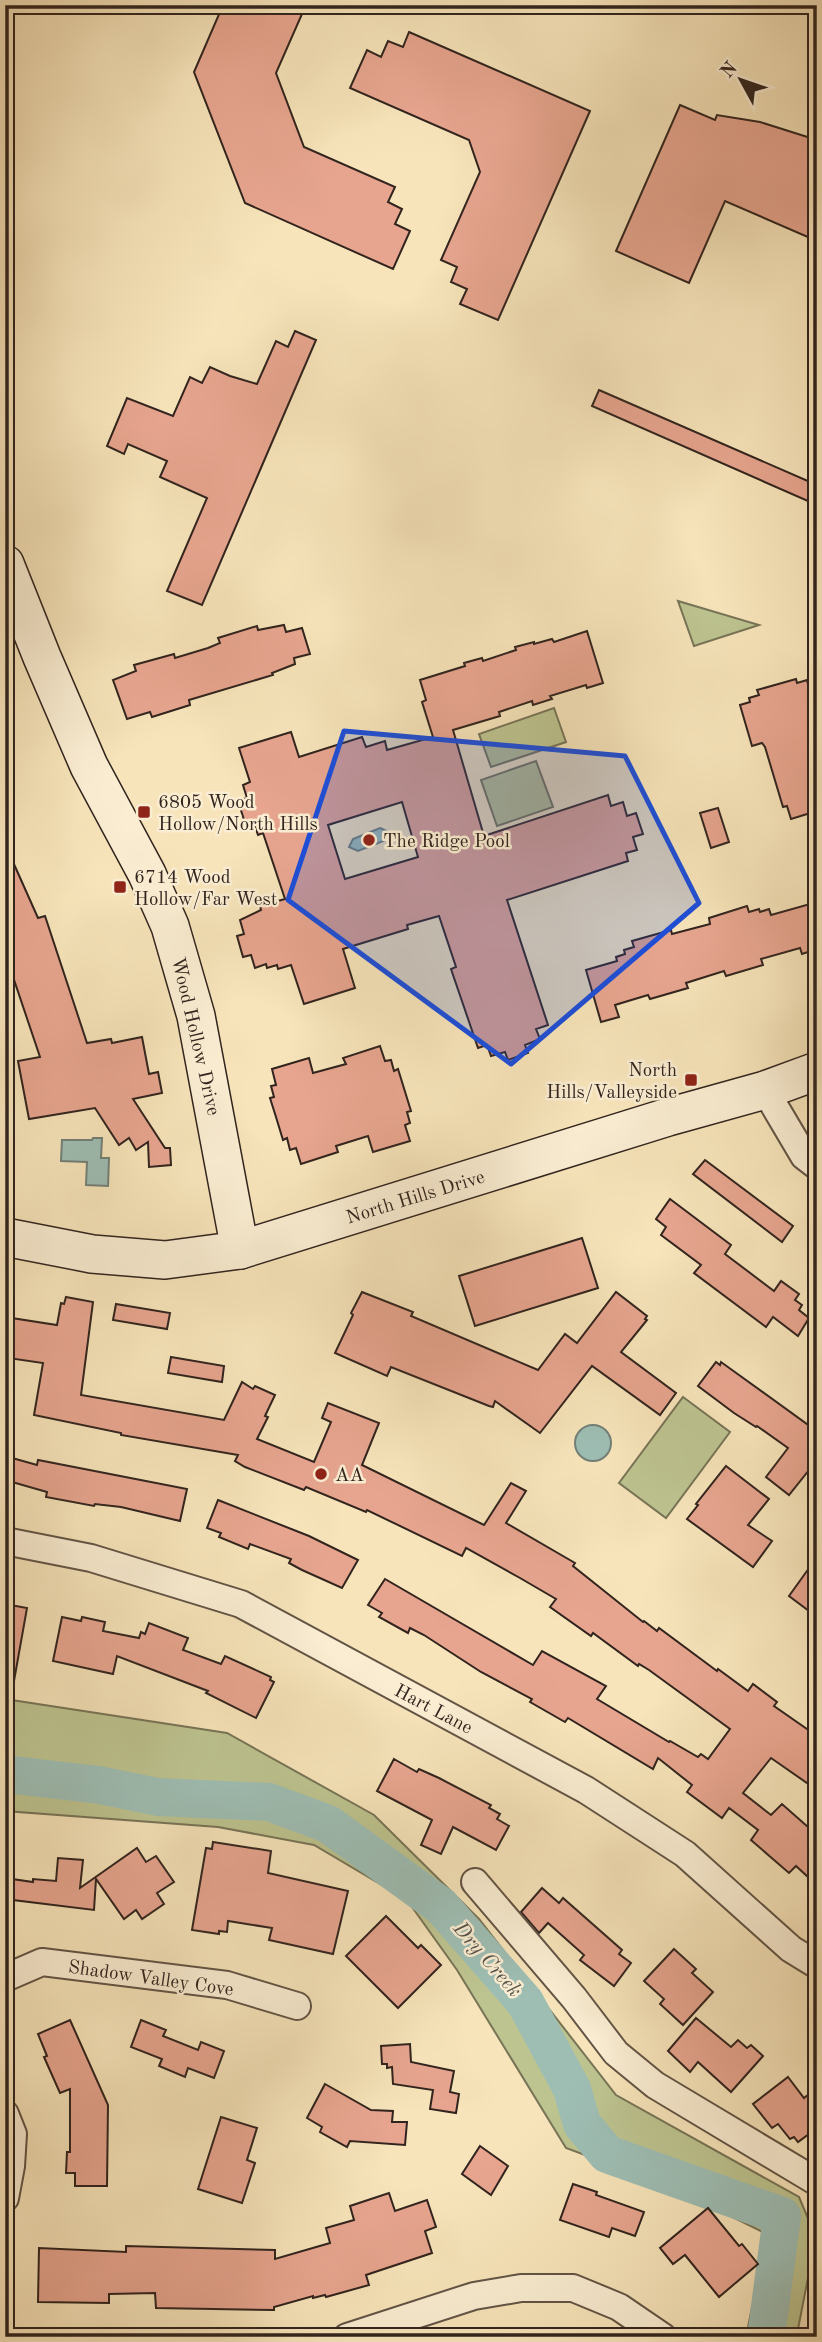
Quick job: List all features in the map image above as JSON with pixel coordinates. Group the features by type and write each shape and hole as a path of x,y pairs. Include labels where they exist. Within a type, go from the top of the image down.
{"street":[{"name":"Wood Hollow Drive","path":"5,564 89,766 170,926 196,1016 240,1250"},
{"name":"North Hills Drive","path":"5,1237 92,1254 165,1260 240,1250 668,1117 765,1090 817,1071"},
{"path":"765,1090 804,1156 817,1166"},
{"name":"Hart Lane","path":"5,1541 91,1558 241,1604 586,1790 685,1854 791,1950 817,1965"},
{"path":"475,1882 617,2053 656,2085 817,2182"},
{"name":"Shadow Valley Cove","path":"5,1978 42,1962 227,1985 297,2006"},
{"path":"5,2114 13,2134 5,2198"},
{"path":"347,2337 474,2296 534,2288 573,2288 619,2307 663,2337"}],"highlighted area":[{"path":"344,731 625,756 699,903 511,1064 288,900"}],"green space":[{"path":"678,601 759,625 694,646"},
{"path":"554,708 566,742 491,767 479,734"},
{"path":"536,761 553,807 497,826 481,780"},
{"path":"683,1397 730,1432 666,1518 619,1483"},
{"path":"5,1699 227,1733 374,1815 479,1919 616,2095 799,2197 816,2237 798,2329 805,2337 746,2337 767,2234 676,2189 566,2148 457,1970 407,1900 314,1845 218,1827 5,1811"}],"water":[{"name":"The Ridge Pool","path":"380,828 389,832 386,840 358,851 349,847 353,839"},
{"path":"102,1138 101,1158 109,1158 108,1186 86,1185 87,1162 61,1161 62,1140"},
{"path":"593,1425 605,1431 611,1443 605,1455 593,1461 581,1455 575,1443 581,1431"}],"building":[{"path":"223,5 282,5 302,14 276,73 304,147 395,187 388,202 402,209 395,224 410,231 393,269 245,203 194,72"},
{"path":"409,32 590,111 498,320 460,304 467,289 451,282 457,267 441,260 480,172 469,140 350,88 367,50 381,57 388,41 403,47"},
{"path":"680,105 715,120 717,115 760,122 817,140 817,241 725,201 689,283 616,251"},
{"path":"295,331 316,340 202,605 167,591 207,498 160,477 167,461 128,444 124,454 107,446 127,398 173,416 190,377 202,383 210,367 257,384 276,341 288,347"},
{"path":"599,390 817,485 817,505 592,406"},
{"path":"284,625 286,632 302,628 310,654 294,658 295,664 272,673 273,675 189,700 190,705 152,717 150,712 127,719 113,680 136,671 134,665 174,654 175,658 208,648 220,643 218,638 257,626 258,630"},
{"path":"587,631 603,683 587,688 586,685 550,696 552,699 533,705 532,701 499,712 500,716 453,730 484,836 608,795 611,806 623,802 627,816 636,813 643,834 633,837 637,850 626,853 628,861 507,900 548,1025 536,1029 540,1039 525,1045 528,1053 508,1060 505,1052 491,1056 487,1045 478,1048 451,969 456,967 439,916 407,925 408,929 343,949 355,988 304,1004 291,965 278,969 277,965 267,968 266,964 255,968 251,955 243,957 237,936 244,934 240,920 261,910 260,906 285,899 263,833 258,835 254,824 246,826 238,801 247,798 243,785 250,782 239,748 291,732 299,757 362,737 366,747 385,741 387,750 433,737 422,702 426,700 420,680 465,666 464,663 482,658 483,661 516,650 515,647 552,639 554,642","holes":["402,802 418,857 345,879 328,825"]},
{"path":"796,679 797,683 807,680 808,684 817,682 817,811 791,819 787,806 783,807 765,747 762,743 752,746 740,705 759,695 757,690"},
{"path":"718,808 729,842 711,848 700,813"},
{"path":"5,844 38,918 45,916 87,1043 111,1039 112,1043 142,1037 149,1074 158,1072 162,1093 133,1099 165,1148 170,1148 171,1165 149,1167 148,1142 136,1150 129,1138 119,1145 95,1108 29,1119 18,1061 40,1057 5,953"},
{"path":"817,902 817,949 802,954 800,948 761,959 763,965 726,976 724,971 686,983 688,988 650,999 648,995 615,1005 619,1017 601,1022 586,970 617,961 616,957 625,954 624,950 634,947 632,941 671,930 672,934 710,924 709,918 747,906 749,912 769,909 771,915"},
{"path":"380,1046 385,1061 391,1060 394,1071 398,1069 411,1111 407,1112 410,1123 405,1125 410,1141 373,1152 368,1136 336,1146 338,1152 301,1164 296,1148 290,1150 287,1138 283,1140 270,1098 274,1097 271,1086 276,1085 272,1069 309,1058 313,1073 346,1064 343,1058"},
{"path":"705,1160 793,1226 782,1242 693,1174"},
{"path":"670,1199 731,1245 725,1254 774,1291 781,1281 799,1294 795,1300 802,1305 799,1310 809,1318 798,1336 773,1317 766,1327 694,1273 701,1265 661,1235 666,1227 656,1219"},
{"path":"582,1238 598,1288 475,1326 459,1276"},
{"path":"362,1292 413,1312 411,1316 538,1370 565,1334 577,1343 616,1292 647,1316 647,1320 621,1352 676,1393 660,1415 592,1366 540,1433 495,1401 493,1407 489,1406 391,1367 387,1376 335,1353"},
{"path":"66,1297 93,1302 81,1395 224,1420 242,1382 253,1389 255,1386 275,1395 257,1439 314,1462 331,1422 322,1418 328,1403 379,1423 362,1465 484,1525 511,1483 526,1491 506,1523 575,1563 573,1566 643,1622 657,1631 659,1628 717,1671 718,1669 748,1691 753,1684 777,1702 774,1706 817,1736 817,1790 771,1758 743,1793 771,1815 782,1804 817,1835 817,1867 808,1877 796,1866 789,1873 751,1840 758,1830 729,1808 722,1818 687,1792 692,1785 658,1758 653,1769 568,1718 565,1722 530,1702 532,1699 481,1672 424,1635 410,1628 408,1633 379,1617 382,1613 368,1605 385,1579 533,1665 542,1651 606,1686 597,1699 669,1742 698,1757 701,1754 708,1759 730,1729 649,1670 639,1664 638,1666 593,1633 591,1636 550,1607 556,1599 520,1578 466,1548 462,1556 367,1510 366,1512 306,1487 304,1490 245,1467 235,1461 238,1455 121,1435 34,1415 43,1363 8,1358 8,1355 5,1355 5,1317 57,1325 61,1303 64,1304"},
{"path":"116,1304 170,1313 167,1329 113,1320"},
{"path":"171,1357 224,1366 222,1382 168,1373"},
{"path":"716,1362 720,1365 721,1362 807,1424 817,1411 817,1460 789,1495 766,1477 788,1448 698,1386"},
{"path":"5,1456 37,1465 38,1460 187,1489 180,1521 121,1507 94,1506 46,1497 47,1492 5,1480"},
{"path":"726,1466 769,1499 748,1525 772,1541 753,1567 687,1519"},
{"path":"218,1500 309,1536 358,1560 342,1588 289,1563 291,1559 250,1544 248,1549 219,1537 221,1533 207,1528"},
{"path":"817,1557 817,1617 789,1596"},
{"path":"5,1604 27,1608 14,1681 5,1681"},
{"path":"62,1617 81,1621 82,1617 105,1622 103,1631 139,1638 141,1632 145,1634 149,1623 188,1638 183,1650 221,1664 225,1656 271,1677 270,1680 274,1682 256,1718 206,1693 208,1691 117,1656 113,1674 53,1661"},
{"path":"394,1759 417,1772 419,1769 439,1778 491,1805 489,1808 500,1814 497,1819 509,1826 496,1850 453,1827 441,1854 421,1845 432,1820 377,1791"},
{"path":"213,1842 271,1851 268,1873 348,1891 333,1954 269,1940 272,1928 228,1921 227,1932 219,1931 219,1934 192,1930 206,1848 212,1849"},
{"path":"137,1848 146,1862 156,1856 174,1882 157,1893 164,1904 142,1919 136,1910 124,1919 96,1879 94,1910 5,1899 5,1878 33,1882 33,1879 56,1881 58,1858 83,1860 80,1888"},
{"path":"542,1888 559,1903 563,1898 622,1950 619,1954 631,1963 614,1986 580,1960 584,1955 548,1923 539,1933 521,1912"},
{"path":"386,1916 418,1948 421,1945 441,1965 398,2008 346,1956"},
{"path":"674,1949 696,1969 692,1973 713,1992 683,2025 660,2004 664,1999 644,1981"},
{"path":"696,2018 731,2047 738,2040 747,2048 751,2045 763,2056 731,2092 698,2062 690,2072 668,2051"},
{"path":"70,2020 108,2105 107,2186 75,2186 75,2173 66,2173 67,2152 70,2152 70,2089 60,2093 44,2057 47,2056 38,2034"},
{"path":"141,2020 166,2030 163,2036 198,2050 201,2042 224,2051 214,2078 188,2068 185,2077 159,2066 162,2059 131,2047"},
{"path":"410,2044 411,2062 454,2071 450,2092 459,2094 456,2113 430,2109 433,2090 393,2084 392,2067 387,2068 387,2064 382,2064 381,2046"},
{"path":"788,2077 804,2098 809,2094 817,2103 817,2128 798,2142 794,2137 790,2139 778,2124 772,2128 753,2104"},
{"path":"325,2084 371,2110 393,2111 392,2122 407,2122 405,2145 350,2141 347,2147 320,2132 322,2127 307,2118"},
{"path":"221,2117 257,2128 247,2160 255,2163 242,2203 198,2189"},
{"path":"480,2146 508,2166 491,2195 462,2174"},
{"path":"573,2184 644,2212 635,2236 612,2228 609,2237 560,2220"},
{"path":"389,2193 395,2211 427,2200 436,2227 425,2231 432,2253 366,2275 369,2285 326,2297 313,2296 274,2307 274,2310 156,2308 155,2293 109,2294 109,2303 38,2302 39,2248 126,2252 126,2246 275,2250 275,2259 330,2243 326,2228 354,2220 350,2206"},
{"path":"708,2208 739,2246 742,2244 758,2264 719,2297 685,2255 673,2264 660,2248"}],"waterway":[{"name":"Dry Creek","path":"5,1774 99,1785 158,1797 269,1802 328,1824 441,1906 525,2002 572,2089 582,2124 607,2154 782,2216 766,2337"}],"place":[{"name":"6805 Wood Hollow/North Hills","path":"144,812"},
{"name":"The Ridge Pool","path":"369,840"},
{"name":"6714 Wood Hollow/Far West","path":"120,887"},
{"name":"North Hills/Valleyside","path":"691,1080"},
{"name":"AA","path":"321,1474"}]}
